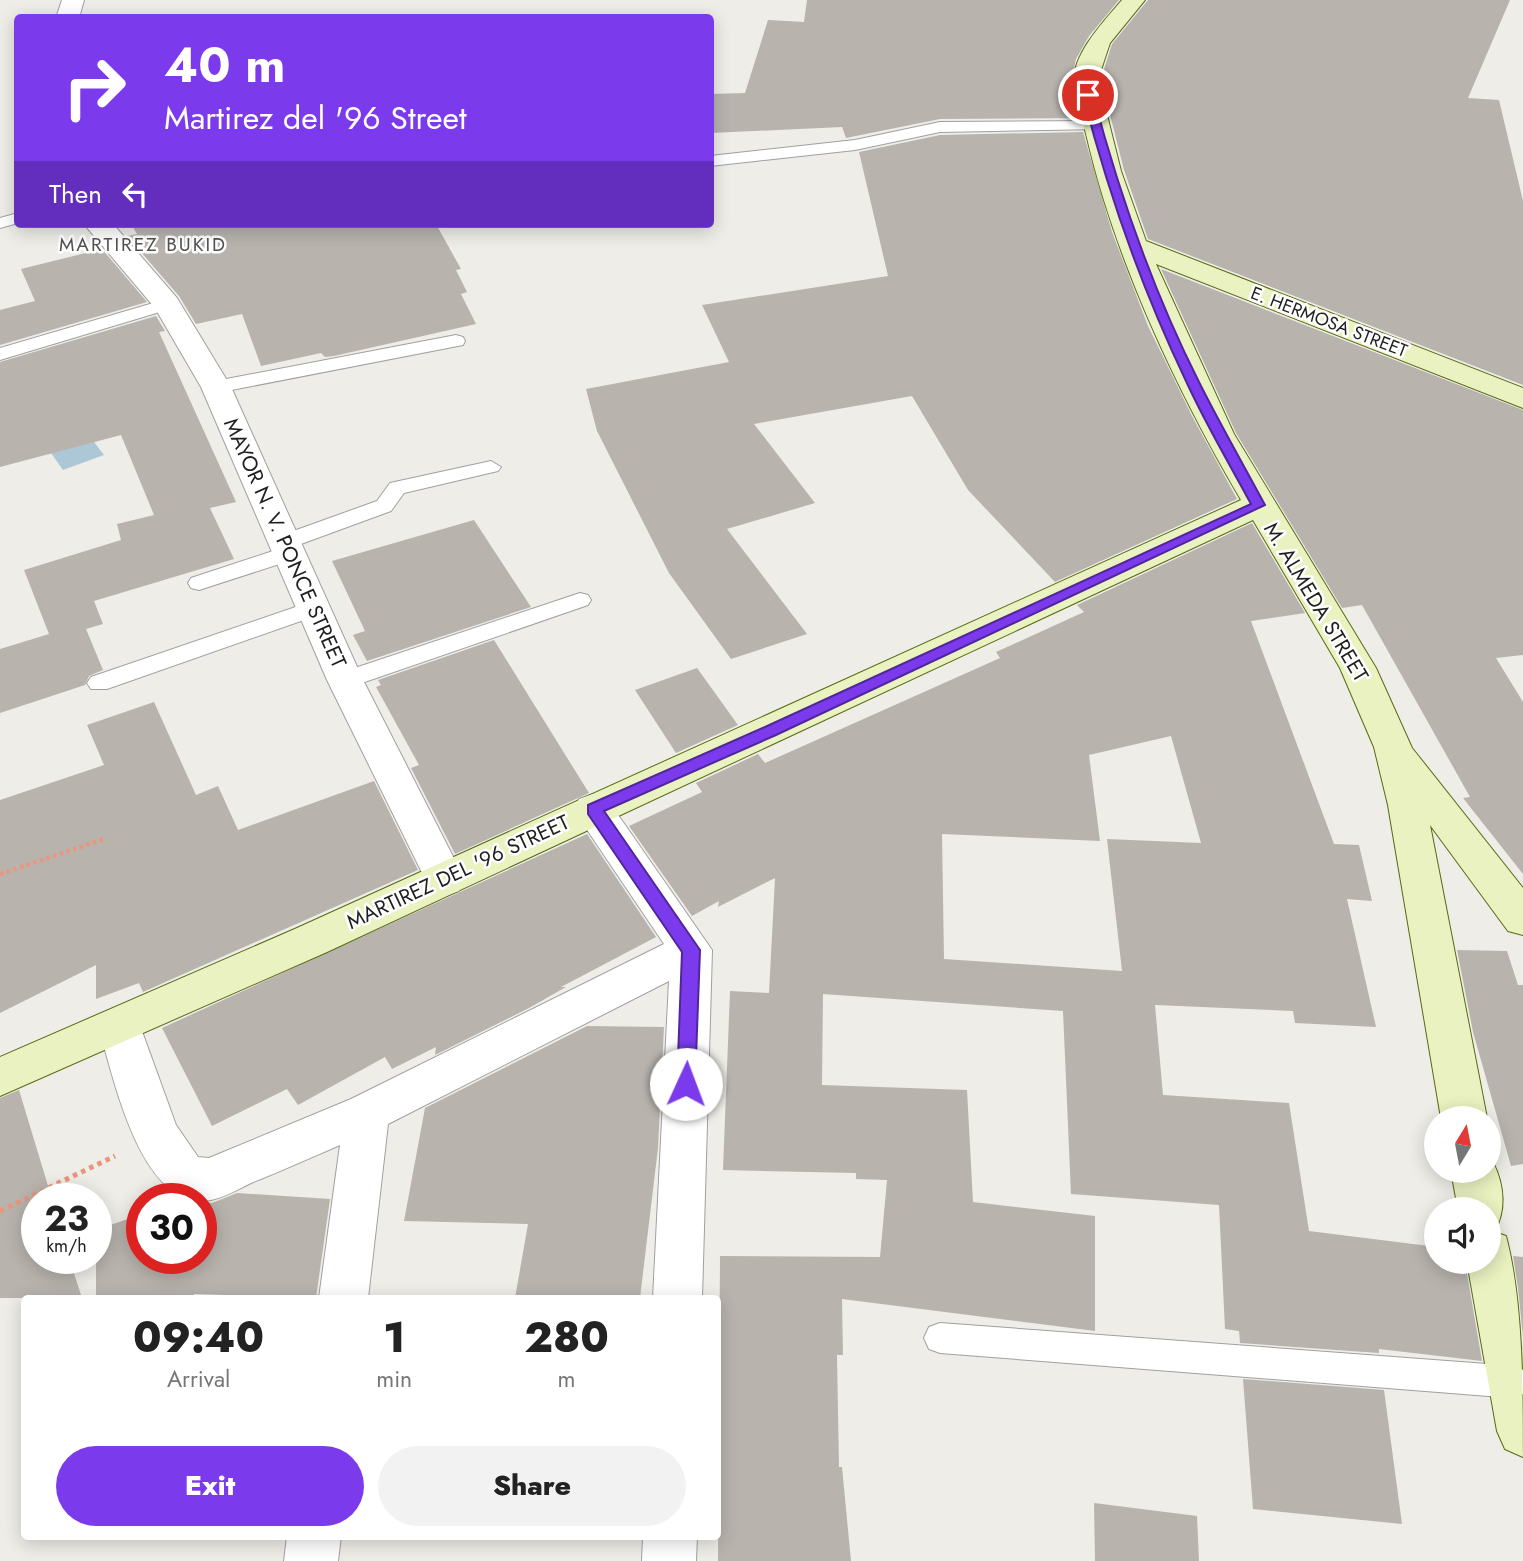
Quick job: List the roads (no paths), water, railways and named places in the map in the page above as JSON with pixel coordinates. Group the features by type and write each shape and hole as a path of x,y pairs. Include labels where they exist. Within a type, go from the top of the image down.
{"main road":[{"name":"M. ALMEDA STREET","path":"1134,0 1099,42 1086,79 1108,171 1135,246 1192,381 1258,505 1358,668 1393,747 1407,804 1462,1106"},
{"name":"E. HERMOSA STREET","path":"1135,246 1523,398"},
{"name":"MARTIREZ DEL '96 STREET","path":"0,1077 445,880 593,809 770,731 1258,505"},
{"path":"1393,747 1523,919"},
{"path":"1493,1274 1523,1431"}],"street":[{"name":"MAYOR N. V. PONCE STREET","path":"101,228 167,304 216,387 345,680 445,880"},
{"path":"593,809 691,950 678,1295"},
{"path":"120,1025 156,1136 183,1173 210,1179 367,1113 691,950"},
{"path":"344,1295 367,1113"},
{"path":"311,1561 314,1540"},
{"path":"669,1561 670,1540"}],"lane":[{"path":"714,161 855,145 940,127 1097,126"},
{"path":"0,354 167,304"},
{"path":"216,387 456,341"},
{"path":"199,583 384,506 397,488 491,467"},
{"path":"345,680 580,600"},
{"path":"99,683 313,609"},
{"path":"940,1338 1514,1382"}],"water":[{"path":"79,422 104,455 63,470 51,453"}],"district":[{"name":"MARTIREZ BUKID","path":"143,244"}]}
